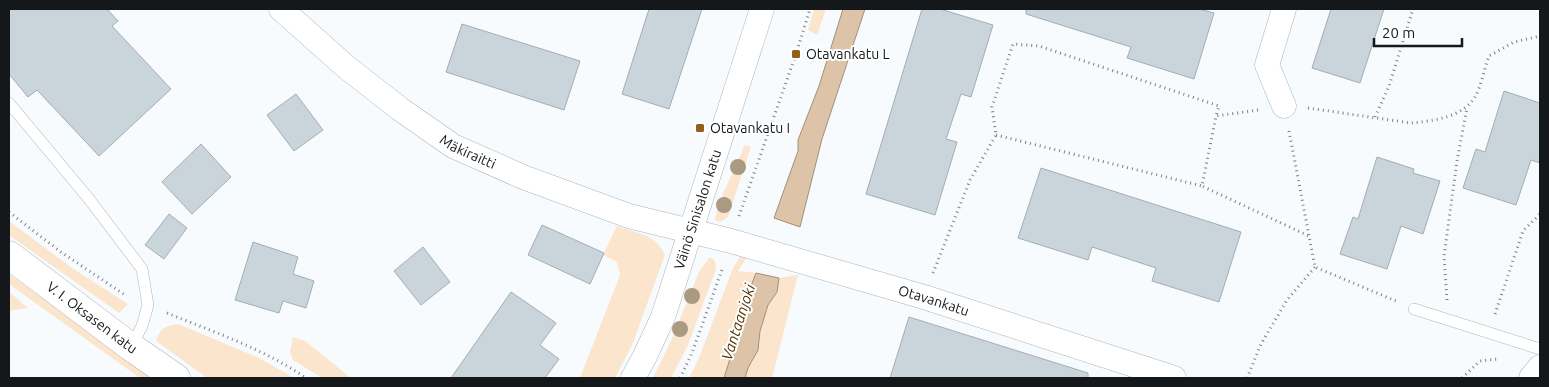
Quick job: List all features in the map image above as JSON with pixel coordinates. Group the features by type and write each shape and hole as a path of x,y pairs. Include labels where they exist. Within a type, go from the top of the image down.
{"street":[{"name":"Mäkiraitti","path":"281,9 345,66 400,109 453,146 523,177 629,216 691,232"},
{"name":"Väinö Sinisalon katu","path":"633,378 663,317 762,9"},
{"path":"1284,9 1267,65 1284,106"},
{"name":"Otavankatu","path":"691,232 731,241 924,297 1174,378"},
{"name":"V. I. Oksasen katu","path":"9,255 131,347 176,378"},
{"path":"1531,378 1540,367"}],"lane":[{"path":"9,103 89,199 142,269 148,305 142,326 131,347"},
{"path":"1414,309 1540,349"}],"path":[{"path":"680,378 702,328 810,9"},
{"path":"1375,117 1389,86 1413,9"},
{"path":"1449,320 1444,256 1457,161 1468,107 1476,96 1489,56 1514,42 1540,36"},
{"path":"924,297 970,180 996,135 992,108 1013,44 1039,46 1219,106 1202,186"},
{"path":"1284,106 1315,267"},
{"path":"1216,116 1284,106 1411,123 1425,122 1454,114 1468,107"},
{"path":"996,135 1202,186 1309,236"},
{"path":"1488,332 1523,231 1540,214"},
{"path":"1315,267 1414,309"},
{"path":"1247,378 1261,344 1287,300 1315,267"},
{"path":"1462,378 1480,361 1506,358"}],"shaded area":[{"path":"814,9 826,9 817,35 808,30"},
{"path":"843,9 865,9 822,139 800,227 774,218 798,151 798,140 819,86"},
{"path":"745,145 751,147 728,217 720,222 715,220 718,205"},
{"path":"9,221 72,268 128,304 119,313 9,235"},
{"path":"617,226 651,238 665,255 632,345 615,378 580,378 620,275 617,262 603,255"},
{"path":"710,257 715,261 716,269 688,345 671,378 653,378 672,339 699,272"},
{"path":"740,257 747,257 738,271 756,273 746,299 742,320 724,378 689,378 699,358 733,268"},
{"path":"756,273 779,278 777,292 768,305 760,331 758,350 745,378 724,378 742,320 746,299"},
{"path":"9,274 155,378 140,378 9,284"},
{"path":"798,275 772,378 745,378 758,350 760,331 768,305 777,292 779,278"},
{"path":"9,292 28,308 9,311"},
{"path":"178,324 259,358 294,378 207,378 156,341 159,333 164,328"},
{"path":"293,337 305,341 351,378 322,378 293,360 290,352"}],"building":[{"path":"9,9 107,9 118,21 112,26 171,89 99,156 37,90 28,97 9,74"},
{"path":"649,9 702,9 669,109 622,94"},
{"path":"922,9 940,9 993,25 971,97 961,94 946,139 957,142 935,215 866,194"},
{"path":"1026,9 1199,9 1214,13 1194,79 1127,58 1131,47 1026,14"},
{"path":"1331,9 1384,9 1360,83 1312,68"},
{"path":"462,24 580,61 564,110 446,72"},
{"path":"1504,91 1540,103 1540,163 1531,160 1516,205 1463,188 1476,149 1485,152"},
{"path":"296,94 323,130 294,151 267,115"},
{"path":"201,144 231,177 192,214 162,182"},
{"path":"1377,157 1414,169 1413,173 1440,181 1423,234 1401,226 1387,269 1340,254 1353,217 1358,219"},
{"path":"1041,168 1241,232 1219,302 1152,281 1156,268 1092,247 1088,260 1018,238"},
{"path":"169,214 187,228 164,259 145,245"},
{"path":"542,225 604,253 590,284 528,255"},
{"path":"253,242 298,257 293,274 314,281 306,308 283,301 279,313 235,300"},
{"path":"423,247 450,282 421,305 394,271"},
{"path":"511,292 556,323 540,345 559,359 545,378 451,378"},
{"path":"909,317 1088,373 1088,378 890,378"}],"place":[{"name":"Otavankatu L","path":"796,54"},
{"name":"Otavankatu I","path":"700,128"}],"water label":[{"name":"Vantaanjoki","path":"738,322"}]}
